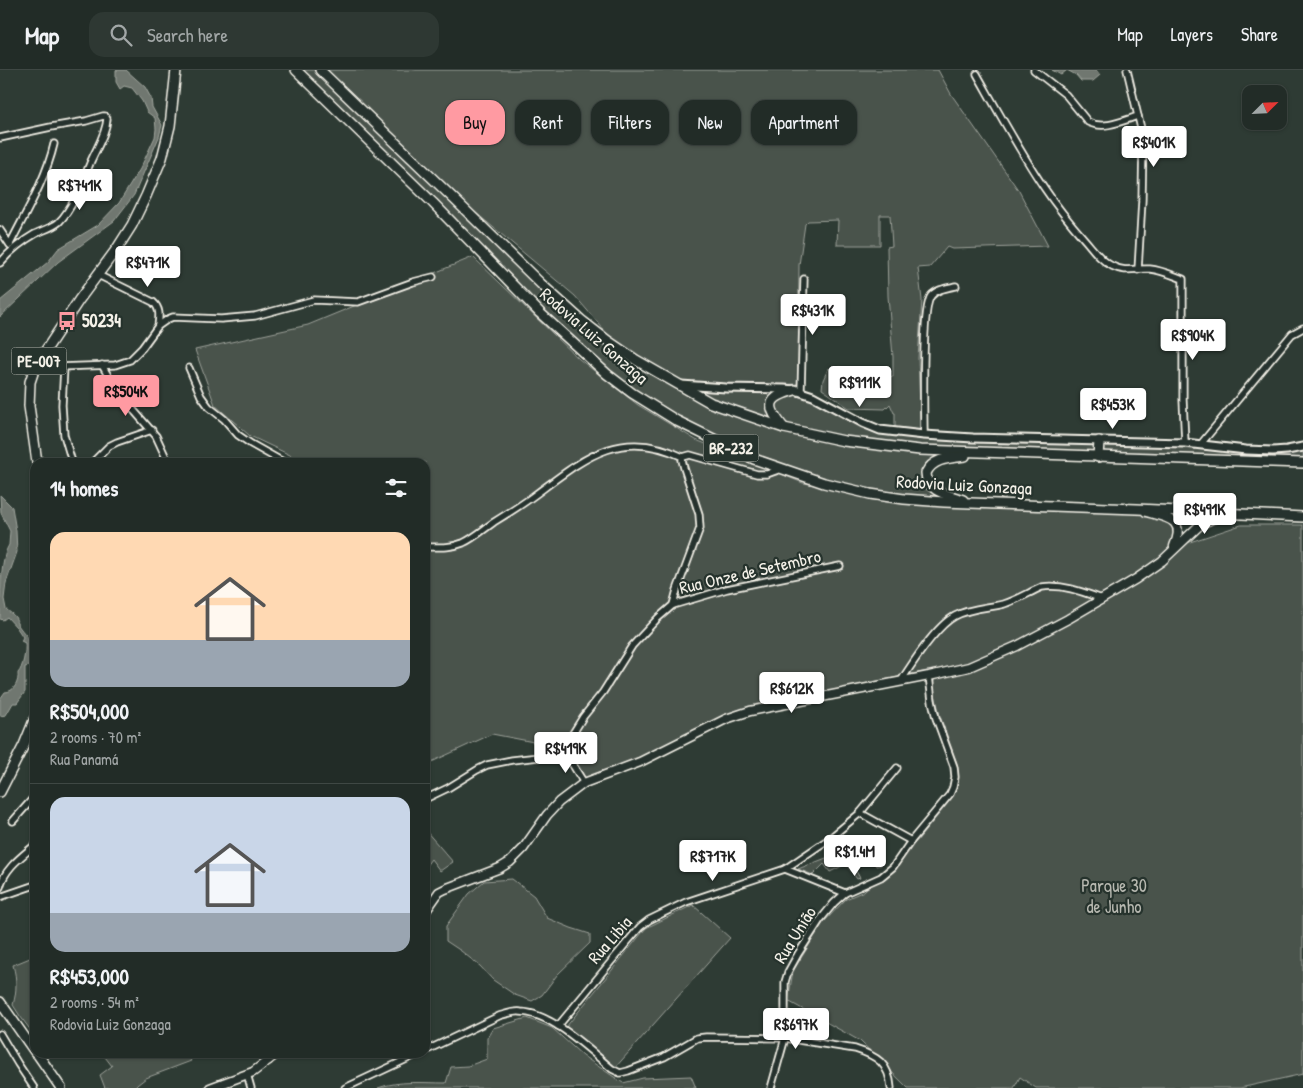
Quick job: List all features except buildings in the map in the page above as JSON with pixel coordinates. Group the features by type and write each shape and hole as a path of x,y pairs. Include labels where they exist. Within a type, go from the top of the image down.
{"main road":[{"name":"PE-007","path":"36,458 29,406 30,382 38,362 118,247 132,225 146,196 162,158 170,126 176,70"},
{"name":"Rodovia Luiz Gonzaga","path":"296,70 433,203 540,313 607,374 632,393 678,421 754,459 824,484 904,499 1303,517"},
{"name":"Rodovia Luiz Gonzaga","path":"320,70 541,284 581,320 608,342 636,360 711,403 784,428 844,441 898,448 1303,464"},
{"path":"784,428 772,412 773,400 779,395 798,391"},
{"path":"1098,457 1099,440"},
{"name":"BR-232","path":"970,502 933,488 926,477 927,470 935,463 948,458 995,453"},
{"path":"1137,509 1168,518 1175,523 1178,532 1172,551"},
{"path":"430,905 439,892 500,868 510,862 523,850 559,802 584,784 640,762 739,714 765,707 840,694 969,667 1017,646 1136,579 1157,564 1194,529 1205,522 1236,513"},
{"path":"0,792 30,730"},
{"path":"0,1002 30,1045"},
{"path":"39,1058 61,1088"},
{"path":"210,1088 247,1074 272,1058"}],"street":[{"path":"1034,70 1066,95 1088,122 1092,124 1108,125 1138,116"},
{"path":"1127,70 1144,146 1138,270"},
{"path":"977,74 1032,169 1046,190 1096,253 1111,266 1123,269 1153,269 1183,279 1185,443"},
{"path":"0,138 103,116 107,117 102,137 66,214 55,225 12,246"},
{"path":"0,263 12,246 45,173 54,144"},
{"path":"0,230 12,246"},
{"path":"98,275 153,302 160,313 158,326"},
{"path":"38,362 64,367 115,365 130,360 163,321 173,317 220,319 255,316 314,300 358,302 432,277"},
{"path":"798,391 804,279"},
{"path":"924,435 925,326 929,299 935,292 956,286"},
{"path":"1200,445 1292,334 1303,328"},
{"path":"102,365 116,390 152,430 166,458"},
{"path":"64,367 62,405 64,435 71,458"},
{"path":"189,368 201,396 209,407 243,438 276,458"},
{"path":"679,384 798,391 880,430 924,435 1185,443 1273,451 1303,447"},
{"path":"96,458 109,446 152,430"},
{"path":"430,546 448,547 463,543 530,499 570,469 603,451 622,445 646,445 664,448 683,457 690,455 757,474 767,474 781,469"},
{"path":"673,605 700,528 699,514 684,468 683,457"},
{"name":"Rua Onze de Setembro","path":"566,754 570,738 582,717 603,692 632,646 673,605 727,589 840,566"},
{"path":"901,681 920,652 949,619 956,615 974,609 1010,602 1047,586 1059,586 1081,591 1102,599"},
{"name":"Rua União","path":"771,1088 785,1038 785,982 798,954 820,920 834,903 845,893 881,877 898,861 910,841 950,794 955,777 954,767 936,718 929,676"},
{"path":"430,797 477,770 488,766 512,760 566,754 584,784"},
{"name":"Rua Libia","path":"558,1026 640,927 649,920 686,902 785,869 860,813 897,768"},
{"path":"13,821 30,802"},
{"path":"860,813 910,841"},
{"path":"0,887 6,872 30,849"},
{"path":"785,869 845,893"},
{"path":"0,897 30,887"},
{"path":"430,1049 499,1016 516,1012 529,1012 558,1026 612,1069 620,1073 664,1057 697,1038 748,1036 785,1038 860,1050 874,1056 888,1070 891,1088"},
{"path":"0,1034 34,1088"},
{"path":"344,1088 410,1058"},
{"path":"247,1074 251,1088"}],"green space":[{"name":"Parque 30 de Junho","path":"294,70 325,70 557,300 611,338 575,296 438,181 327,70 938,70 951,94 1019,191 1048,246 952,249 947,247 930,267 918,268 922,300 918,358 921,432 895,431 895,413 890,404 885,409 849,408 822,389 823,380 828,369 840,367 855,372 868,370 893,377 887,247 892,246 890,215 880,215 880,245 837,245 838,220 808,221 805,224 799,265 798,384 731,386 680,384 708,404 785,430 962,454 946,456 923,477 950,500 859,491 992,509 1135,512 1166,522 1172,527 1175,535 1169,549 1241,525 1303,525 1303,1074 1240,1088 1036,1088 1020,1077 1014,1088 908,1088 860,1041 788,1001 793,971 823,923 846,899 864,891 917,841 952,798 958,776 957,763 940,716 933,685 937,669 790,699 726,715 651,754 585,778 570,749 492,734 430,763 430,458 293,458 250,436 215,405 195,350 308,325 473,257 579,359 638,405 696,440 803,483 858,491 774,470 644,398 611,373 550,320"},
{"path":"685,386 788,391 770,401 781,426 710,401"},
{"path":"796,392 867,429 940,439 1303,449 1303,459 992,450 874,443 786,426 772,410 777,398"},
{"path":"430,836 453,862 440,871 431,859 430,860"},
{"path":"865,840 878,844 881,865 876,866 870,852 861,857 862,863 853,866 860,878 857,879 846,864 830,872 824,864 813,875 798,869 862,844"},
{"path":"512,879 534,896 547,918 590,934 590,943 557,975 542,995 532,1001 515,995 493,980 480,966 446,941 446,926 469,894 484,881"},
{"path":"693,905 730,938 614,1069 566,1027 646,928"},
{"path":"30,958 30,1029 13,1005 16,985 13,965"},
{"path":"527,1018 552,1028 583,1056 623,1083 643,1078 691,1076 696,1088 378,1088 403,1083 446,1083 451,1067 468,1066 487,1059 487,1038 493,1028"},
{"path":"106,1058 190,1058 191,1061 146,1078 133,1088 105,1088 100,1075 112,1066"}],"shaded area":[{"path":"116,70 126,70 145,87 151,98 152,107 162,125 159,137 134,195 114,221 58,262 0,317 0,301 48,262 58,249 98,225 119,203 140,169 155,137 155,118 147,112 142,101 132,88 124,86 120,89 116,82"},
{"path":"1052,70 1067,70 1061,75"},
{"path":"1067,70 1096,70 1100,75 1093,81 1081,81 1076,75"},
{"path":"0,495 12,507 17,552 6,583 4,599 6,609 15,617 18,625 30,641 30,666 25,667 25,692 17,703 13,703 6,715 0,716 0,699 5,692 11,690 17,683 18,673 24,659 25,646 25,643 21,641 23,637 7,617 3,620 0,619 2,569 9,545 10,531 1,513"}],"place":[{"name":"50234","path":"67,321"}]}
